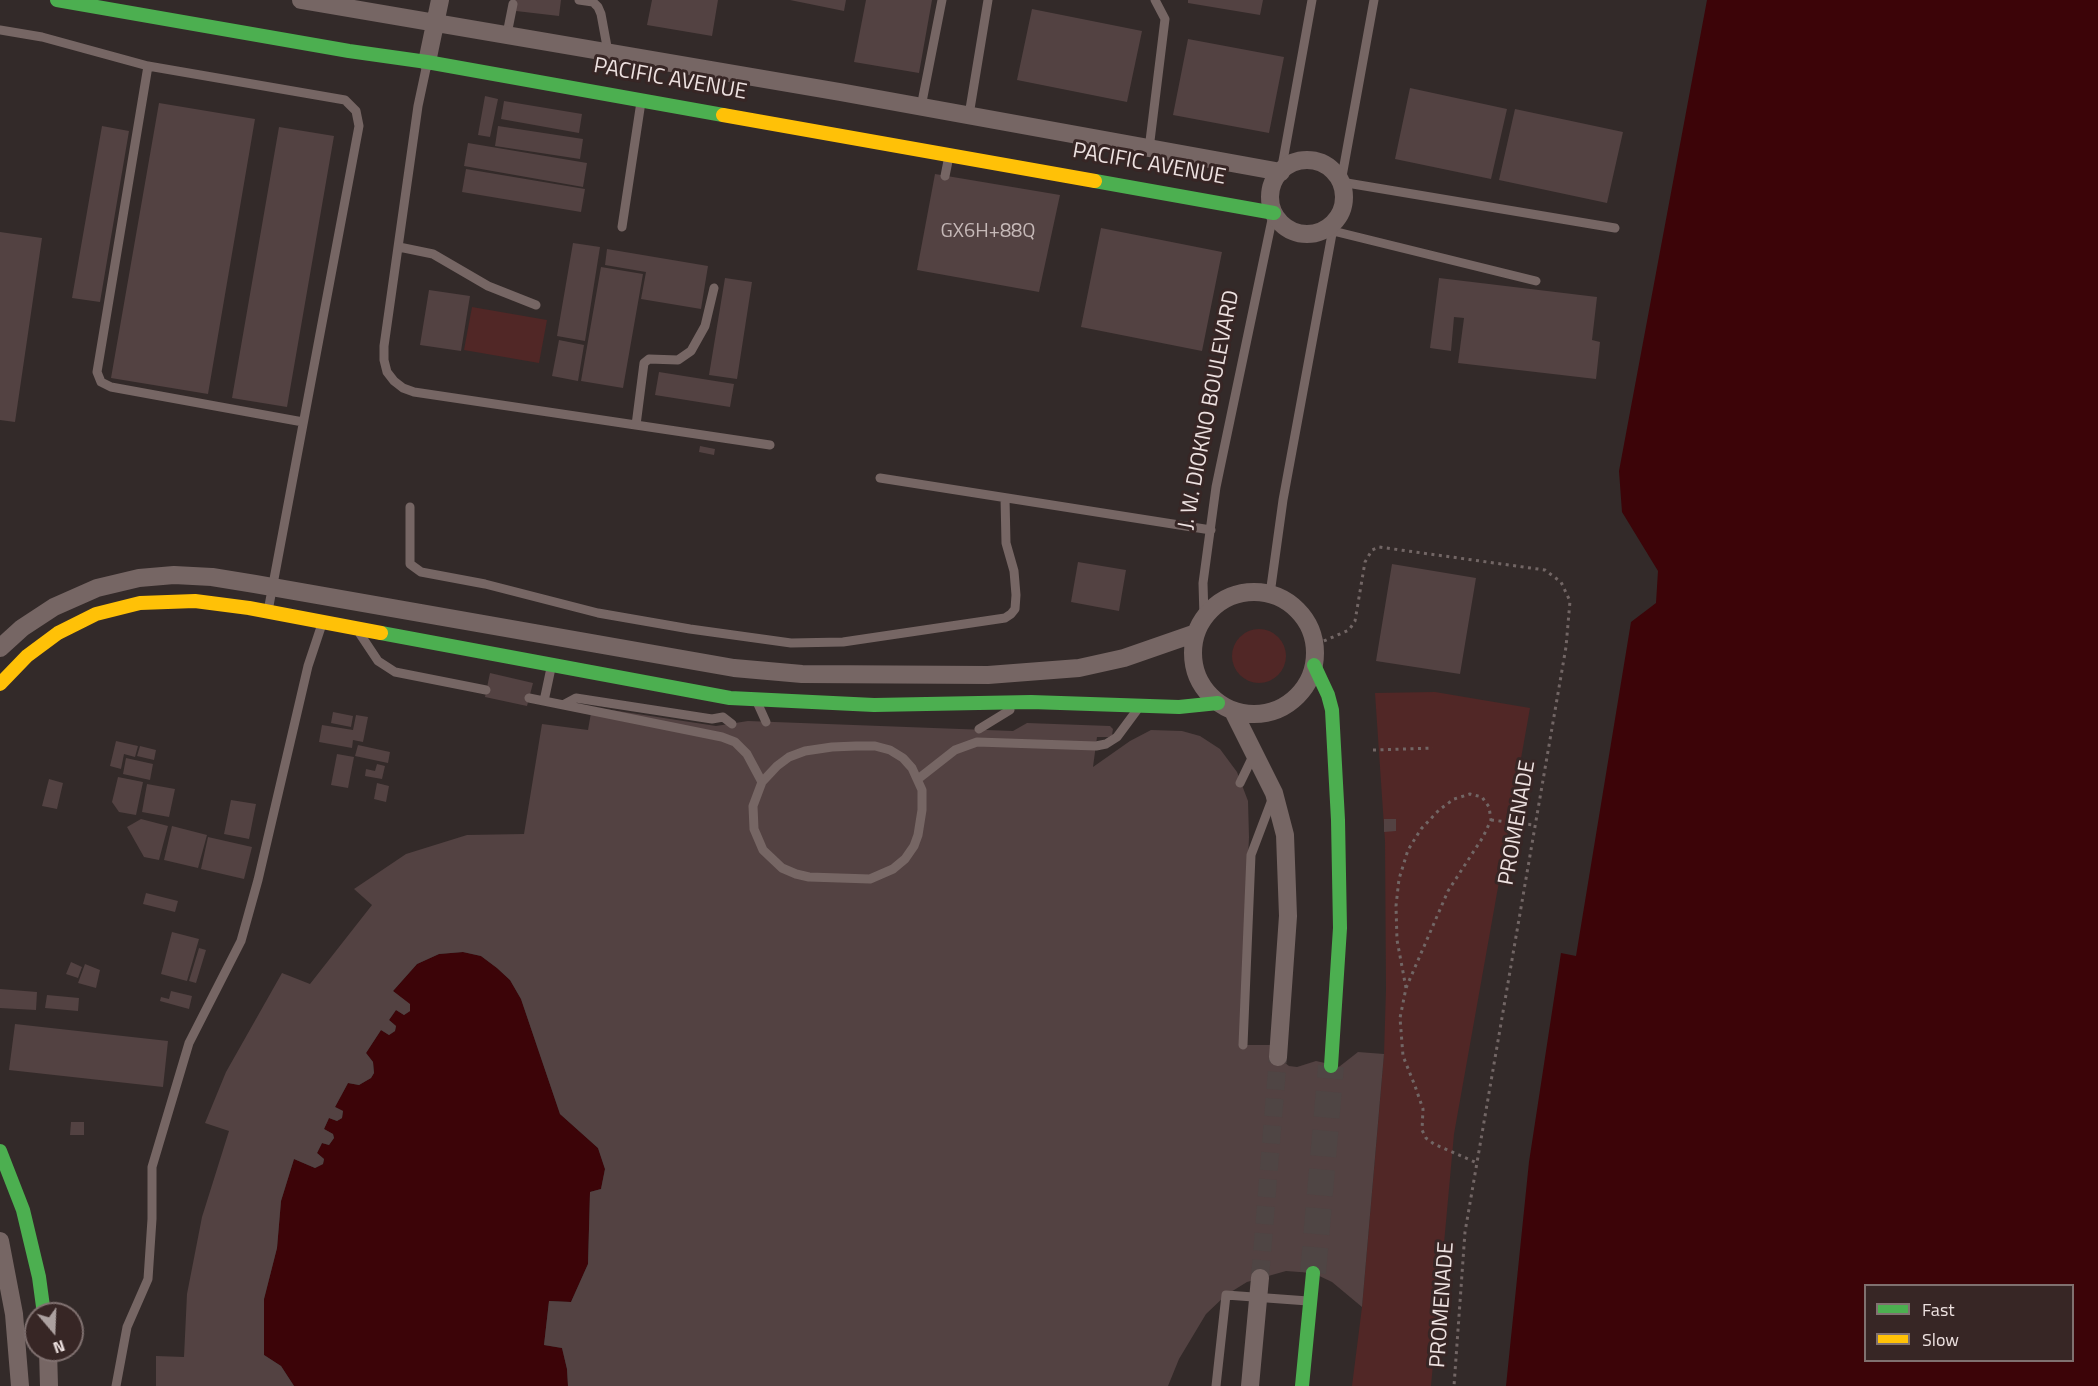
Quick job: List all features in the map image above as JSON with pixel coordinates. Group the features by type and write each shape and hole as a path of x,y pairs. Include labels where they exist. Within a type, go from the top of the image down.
{"street":[{"name":"PACIFIC AVENUE","path":"57,0 349,51 428,62 1274,213"},
{"name":"PACIFIC AVENUE","path":"301,0 921,106 1281,172"},
{"path":"428,62 440,0"},
{"path":"1302,161 1314,161 1334,172 1341,182 1344,203 1334,227 1313,234 1301,234 1281,223 1274,213 1271,204 1272,187 1281,172 1290,165 1302,161"},
{"path":"0,648 22,628 54,607 97,588 139,578 174,575 212,577 273,587 734,668 802,674 988,675 1078,668 1124,658 1200,625"},
{"path":"1256,591 1270,594 1292,604 1310,627 1315,645 1314,664 1305,686 1289,703 1268,713 1245,714 1226,707 1206,692 1198,679 1193,656 1200,625 1214,606 1234,596 1256,591"},
{"path":"0,684 27,656 58,633 96,614 140,603 195,601 355,627 552,664 649,696 874,705 1023,702 1226,707"},
{"path":"1314,664 1332,710 1337,779 1340,928 1331,1066"},
{"path":"1226,707 1255,752 1274,794 1283,825 1288,916 1278,1057"},
{"path":"0,1151 26,1221 42,1302"},
{"path":"0,1240 14,1314 20,1386"},
{"path":"1302,1386 1312,1273"},
{"path":"1250,1386 1260,1278"},
{"path":"49,1362 50,1386"}],"lane":[{"path":"579,0 593,2 598,7 608,52"},
{"path":"921,106 942,0"},
{"path":"969,115 988,0"},
{"path":"1149,149 1165,19 1155,0"},
{"path":"1281,172 1312,0"},
{"path":"1374,0 1341,182 1615,228"},
{"path":"507,34 513,4"},
{"path":"0,30 42,38 148,66 345,100 356,111 359,126 268,612"},
{"path":"428,62 418,106 384,346 387,372 394,381 414,392 770,445"},
{"path":"148,66 97,372 101,382 111,387 303,422"},
{"path":"622,227 642,100"},
{"path":"945,176 950,154"},
{"name":"J. W. DIOKNO BOULEVARD","path":"1200,625 1203,583 1216,487 1274,213"},
{"path":"1270,594 1283,500 1334,227 1536,281"},
{"path":"399,247 433,254 488,286 536,305"},
{"path":"636,425 644,363 649,359 678,360 691,351 705,326 714,288"},
{"path":"880,478 1211,530"},
{"path":"410,507 410,564 421,572 485,584 598,613 791,643 843,642 1005,618 1011,614 1015,609 1016,595 1014,570 1006,543 1005,498"},
{"path":"116,1386 127,1326 148,1279 152,1219 152,1167 189,1044 241,941 308,666 323,622"},
{"path":"355,627 378,661 389,669 486,690"},
{"path":"544,700 552,664"},
{"path":"563,705 576,698 649,696 712,719 723,717 732,724"},
{"path":"529,698 710,733 728,739 735,742 747,754 762,782"},
{"path":"756,700 766,722"},
{"path":"979,729 1023,702"},
{"path":"918,779 955,750 977,742 1096,747 1106,744 1117,737 1140,706"},
{"path":"856,746 875,746 890,750 903,758 912,768 922,790 922,810 914,846 893,870 870,879 809,877 796,874 782,868 772,860 758,840 753,816 757,792 762,782 789,757 805,751 856,746"},
{"path":"1240,783 1255,752"},
{"path":"1242,1040 1251,855 1274,794"},
{"path":"1216,1386 1226,1295 1310,1301"}],"path":[{"name":"PROMENADE","path":"1315,645 1349,630 1355,621 1365,562 1372,550 1379,547 1545,570 1561,582 1570,601 1566,647 1465,1232 1454,1386"},
{"path":"1373,750 1433,748"},
{"path":"1406,988 1397,940 1396,906 1399,879 1408,850 1421,829 1439,810 1454,799 1470,794 1482,797 1489,807 1491,820 1483,837 1448,891 1406,988 1400,1018 1402,1056 1416,1086 1423,1109 1422,1130 1426,1138 1434,1144 1477,1163"},
{"path":"1491,820 1534,825"}],"shaded area":[{"path":"1707,0 2098,0 2098,1386 1506,1386 1529,1162 1561,953 1576,956 1631,622 1656,603 1658,571 1622,512 1619,471"},
{"path":"472,307 547,320 539,363 464,350"},
{"path":"1254,629 1264,629 1274,633 1282,641 1286,656 1282,671 1274,679 1264,683 1254,683 1244,679 1236,671 1232,661 1232,651 1236,641 1244,633"},
{"path":"1435,692 1530,708 1454,1134 1431,1386 1352,1386 1362,1307 1384,1054 1385,841 1375,693"},
{"path":"463,952 481,956 510,980 521,999 560,1114 598,1148 605,1169 601,1189 590,1192 588,1264 571,1302 549,1301 544,1345 562,1348 568,1386 294,1386 281,1366 264,1355 264,1299 277,1248 281,1201 294,1159 315,1168 323,1164 324,1159 317,1153 322,1143 329,1145 334,1138 333,1134 324,1129 329,1118 337,1121 342,1118 343,1111 335,1107 348,1083 359,1085 371,1078 374,1073 373,1062 366,1053 381,1030 389,1035 395,1031 396,1026 389,1020 396,1010 404,1015 410,1011 409,1004 393,991 417,964 439,954"}],"building":[{"path":"512,0 561,0 559,16 516,11"},
{"path":"652,0 718,0 712,36 647,25"},
{"path":"790,0 846,0 844,11"},
{"path":"866,0 932,0 919,73 854,62"},
{"path":"1188,0 1263,0 1260,15 1188,3"},
{"path":"1032,9 1142,31 1127,102 1017,80"},
{"path":"1188,39 1284,57 1269,133 1173,115"},
{"path":"1410,88 1507,109 1491,179 1395,159"},
{"path":"485,96 498,99 490,137 478,135"},
{"path":"504,101 582,114 579,133 501,119"},
{"path":"159,103 255,119 208,394 111,378"},
{"path":"1515,109 1623,132 1607,203 1499,180"},
{"path":"102,126 129,131 100,302 72,298"},
{"path":"498,126 583,139 580,159 495,146"},
{"path":"279,127 334,136 287,407 232,398"},
{"path":"468,143 587,163 583,187 464,166"},
{"path":"466,169 585,189 581,212 462,192"},
{"path":"935,174 1060,195 1039,292 917,270"},
{"path":"1101,228 1222,252 1202,351 1081,327"},
{"path":"0,232 42,238 15,422 0,420"},
{"path":"573,243 600,247 585,341 557,336"},
{"path":"607,249 708,266 701,309 641,299 646,272 605,265"},
{"path":"601,267 643,274 623,388 581,381"},
{"path":"725,278 752,282 737,379 709,375"},
{"path":"1439,278 1597,297 1592,340 1600,342 1596,379 1458,363 1464,318 1454,317 1451,351 1430,348"},
{"path":"429,290 470,296 461,351 420,345"},
{"path":"559,340 584,345 578,381 552,376"},
{"path":"659,372 734,384 730,407 655,395"},
{"path":"700,446 715,449 714,455 699,452"},
{"path":"1078,562 1126,570 1119,611 1071,602"},
{"path":"1392,564 1476,578 1460,674 1376,661"},
{"path":"490,673 533,683 527,706 485,697"},
{"path":"592,707 716,726 748,721 1013,731 1027,723 1110,726 1113,729 1112,735 1097,737 1093,767 1130,741 1151,730 1182,731 1200,736 1220,749 1237,772 1248,801 1249,837 1240,1045 1271,1045 1280,1059 1289,1066 1297,1067 1316,1061 1325,1063 1335,1070 1358,1052 1384,1054 1362,1307 1332,1282 1313,1273 1286,1271 1247,1282 1226,1295 1206,1314 1179,1359 1168,1386 568,1386 562,1348 544,1345 549,1301 571,1302 588,1264 590,1192 601,1189 605,1169 598,1148 560,1114 521,999 510,980 481,956 463,952 439,954 417,964 393,991 410,1004 410,1011 404,1015 396,1010 389,1020 396,1026 395,1031 389,1035 381,1030 366,1053 373,1062 374,1073 371,1078 359,1085 348,1083 335,1107 343,1111 342,1118 337,1121 329,1118 324,1129 333,1134 334,1138 329,1145 322,1143 317,1153 324,1159 323,1164 315,1168 294,1159 281,1201 277,1248 264,1299 264,1355 281,1366 294,1386 156,1386 156,1356 184,1357 187,1294 202,1217 229,1131 205,1123 226,1072 282,973 310,984 372,905 354,889 406,854 467,835 524,834 542,724 588,730"},
{"path":"333,712 353,716 351,727 331,723"},
{"path":"356,715 368,717 363,742 353,740 352,748 319,742 322,725 353,730"},
{"path":"116,741 138,746 135,757 124,754 121,769 110,766"},
{"path":"358,745 390,752 388,763 355,756"},
{"path":"140,746 156,750 154,760 137,756"},
{"path":"337,754 354,757 348,788 331,785"},
{"path":"126,758 153,764 150,780 123,774"},
{"path":"377,764 385,766 382,779 365,776 366,769 375,771"},
{"path":"118,777 143,782 136,815 119,812 112,802"},
{"path":"49,779 63,783 57,809 42,806"},
{"path":"377,783 389,786 386,802 374,799"},
{"path":"147,784 175,789 169,817 142,812"},
{"path":"231,800 256,804 249,839 224,834"},
{"path":"141,819 168,826 159,860 144,857 127,827"},
{"path":"1384,819 1396,819 1396,831 1384,832"},
{"path":"172,826 207,835 198,868 164,860"},
{"path":"208,837 252,847 244,879 201,869"},
{"path":"146,893 178,901 175,912 143,904"},
{"path":"172,932 199,939 187,981 161,974"},
{"path":"199,948 206,950 196,983 189,981"},
{"path":"71,962 82,967 78,978 66,974"},
{"path":"85,964 100,970 96,988 78,983"},
{"path":"0,989 37,992 36,1010 0,1008"},
{"path":"171,991 192,996 189,1009 160,1001 161,997 169,999"},
{"path":"47,995 79,998 78,1011 45,1008"},
{"path":"15,1024 168,1041 163,1087 9,1070"},
{"path":"71,1122 84,1122 84,1135 70,1135"}],"tunnel":[{"path":"1260,1278 1278,1057"},
{"path":"1313,1273 1331,1066"}],"traffic: fast":[{"path":"57,0 349,51 427,62 723,115"},
{"path":"1095,181 1274,213"},
{"path":"381,633 730,698 874,705 1031,702 1179,707 1218,703"},
{"path":"1314,665 1328,695 1332,710 1338,820 1340,928 1331,1066"},
{"path":"0,1151 23,1210 39,1277 42,1302"},
{"path":"1302,1386 1313,1273"}],"traffic: slow":[{"path":"723,115 1095,181"},
{"path":"0,684 27,656 58,633 96,614 140,603 195,601 249,608 381,633"}]}
